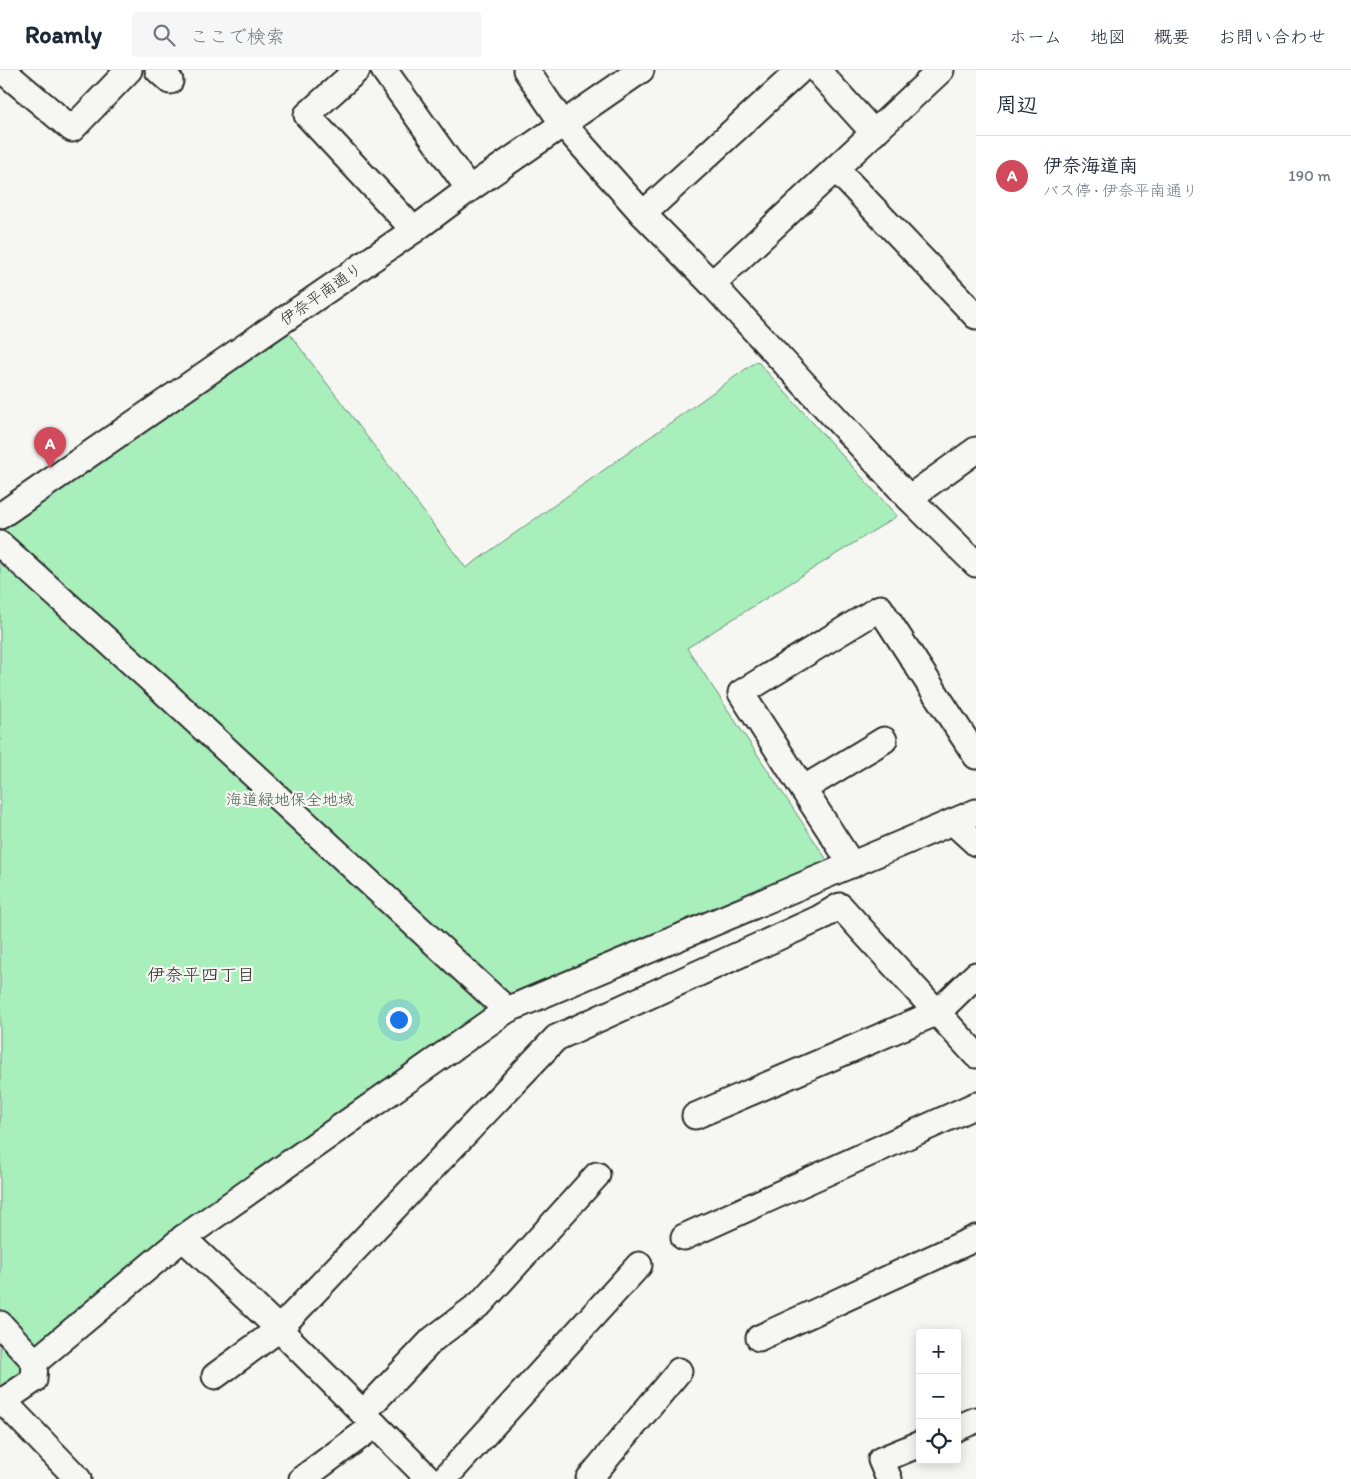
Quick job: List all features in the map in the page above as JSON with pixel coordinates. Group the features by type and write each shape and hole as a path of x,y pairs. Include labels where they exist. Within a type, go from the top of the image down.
{"street":[{"path":"2,70 72,129 129,70"},
{"path":"357,70 308,115 414,230"},
{"path":"384,70 469,189"},
{"path":"526,70 563,124 643,214 712,284 909,498 976,564"},
{"name":"伊奈平南通り","path":"1,514 414,230 469,189 641,70"},
{"path":"643,214 800,70"},
{"path":"817,70 874,133"},
{"path":"712,284 941,70"},
{"path":"836,169 976,316"},
{"path":"909,498 976,450"},
{"path":"0,544 161,688 507,1010"},
{"path":"852,865 741,693 880,608 976,756"},
{"path":"803,789 884,740"},
{"path":"35,1362 183,1238 507,1010 976,812"},
{"path":"953,822 976,842"},
{"path":"817,879 976,1055"},
{"path":"215,1376 279,1328 556,1038 809,923 840,906"},
{"path":"695,1116 938,1012 976,975"},
{"path":"684,1237 976,1105"},
{"path":"302,1479 369,1419 433,1339 481,1303 597,1174"},
{"path":"183,1238 279,1328 369,1419 415,1475"},
{"path":"759,1338 976,1238"},
{"path":"444,1479 639,1266"},
{"path":"0,1324 35,1362 34,1380 1,1402 78,1479"},
{"path":"589,1479 679,1371"},
{"path":"961,1426 976,1420"},
{"path":"889,1479 881,1460 916,1446"}],"green space":[{"name":"海道緑地保全地域","path":"289,333 466,568 757,361 897,516 687,648 829,863 544,984 178,1232 35,1375 0,1397 0,526"}],"place":[{"name":"伊奈海道南","path":"50,468"}],"district":[{"name":"伊奈平四丁目","path":"201,975"}]}
